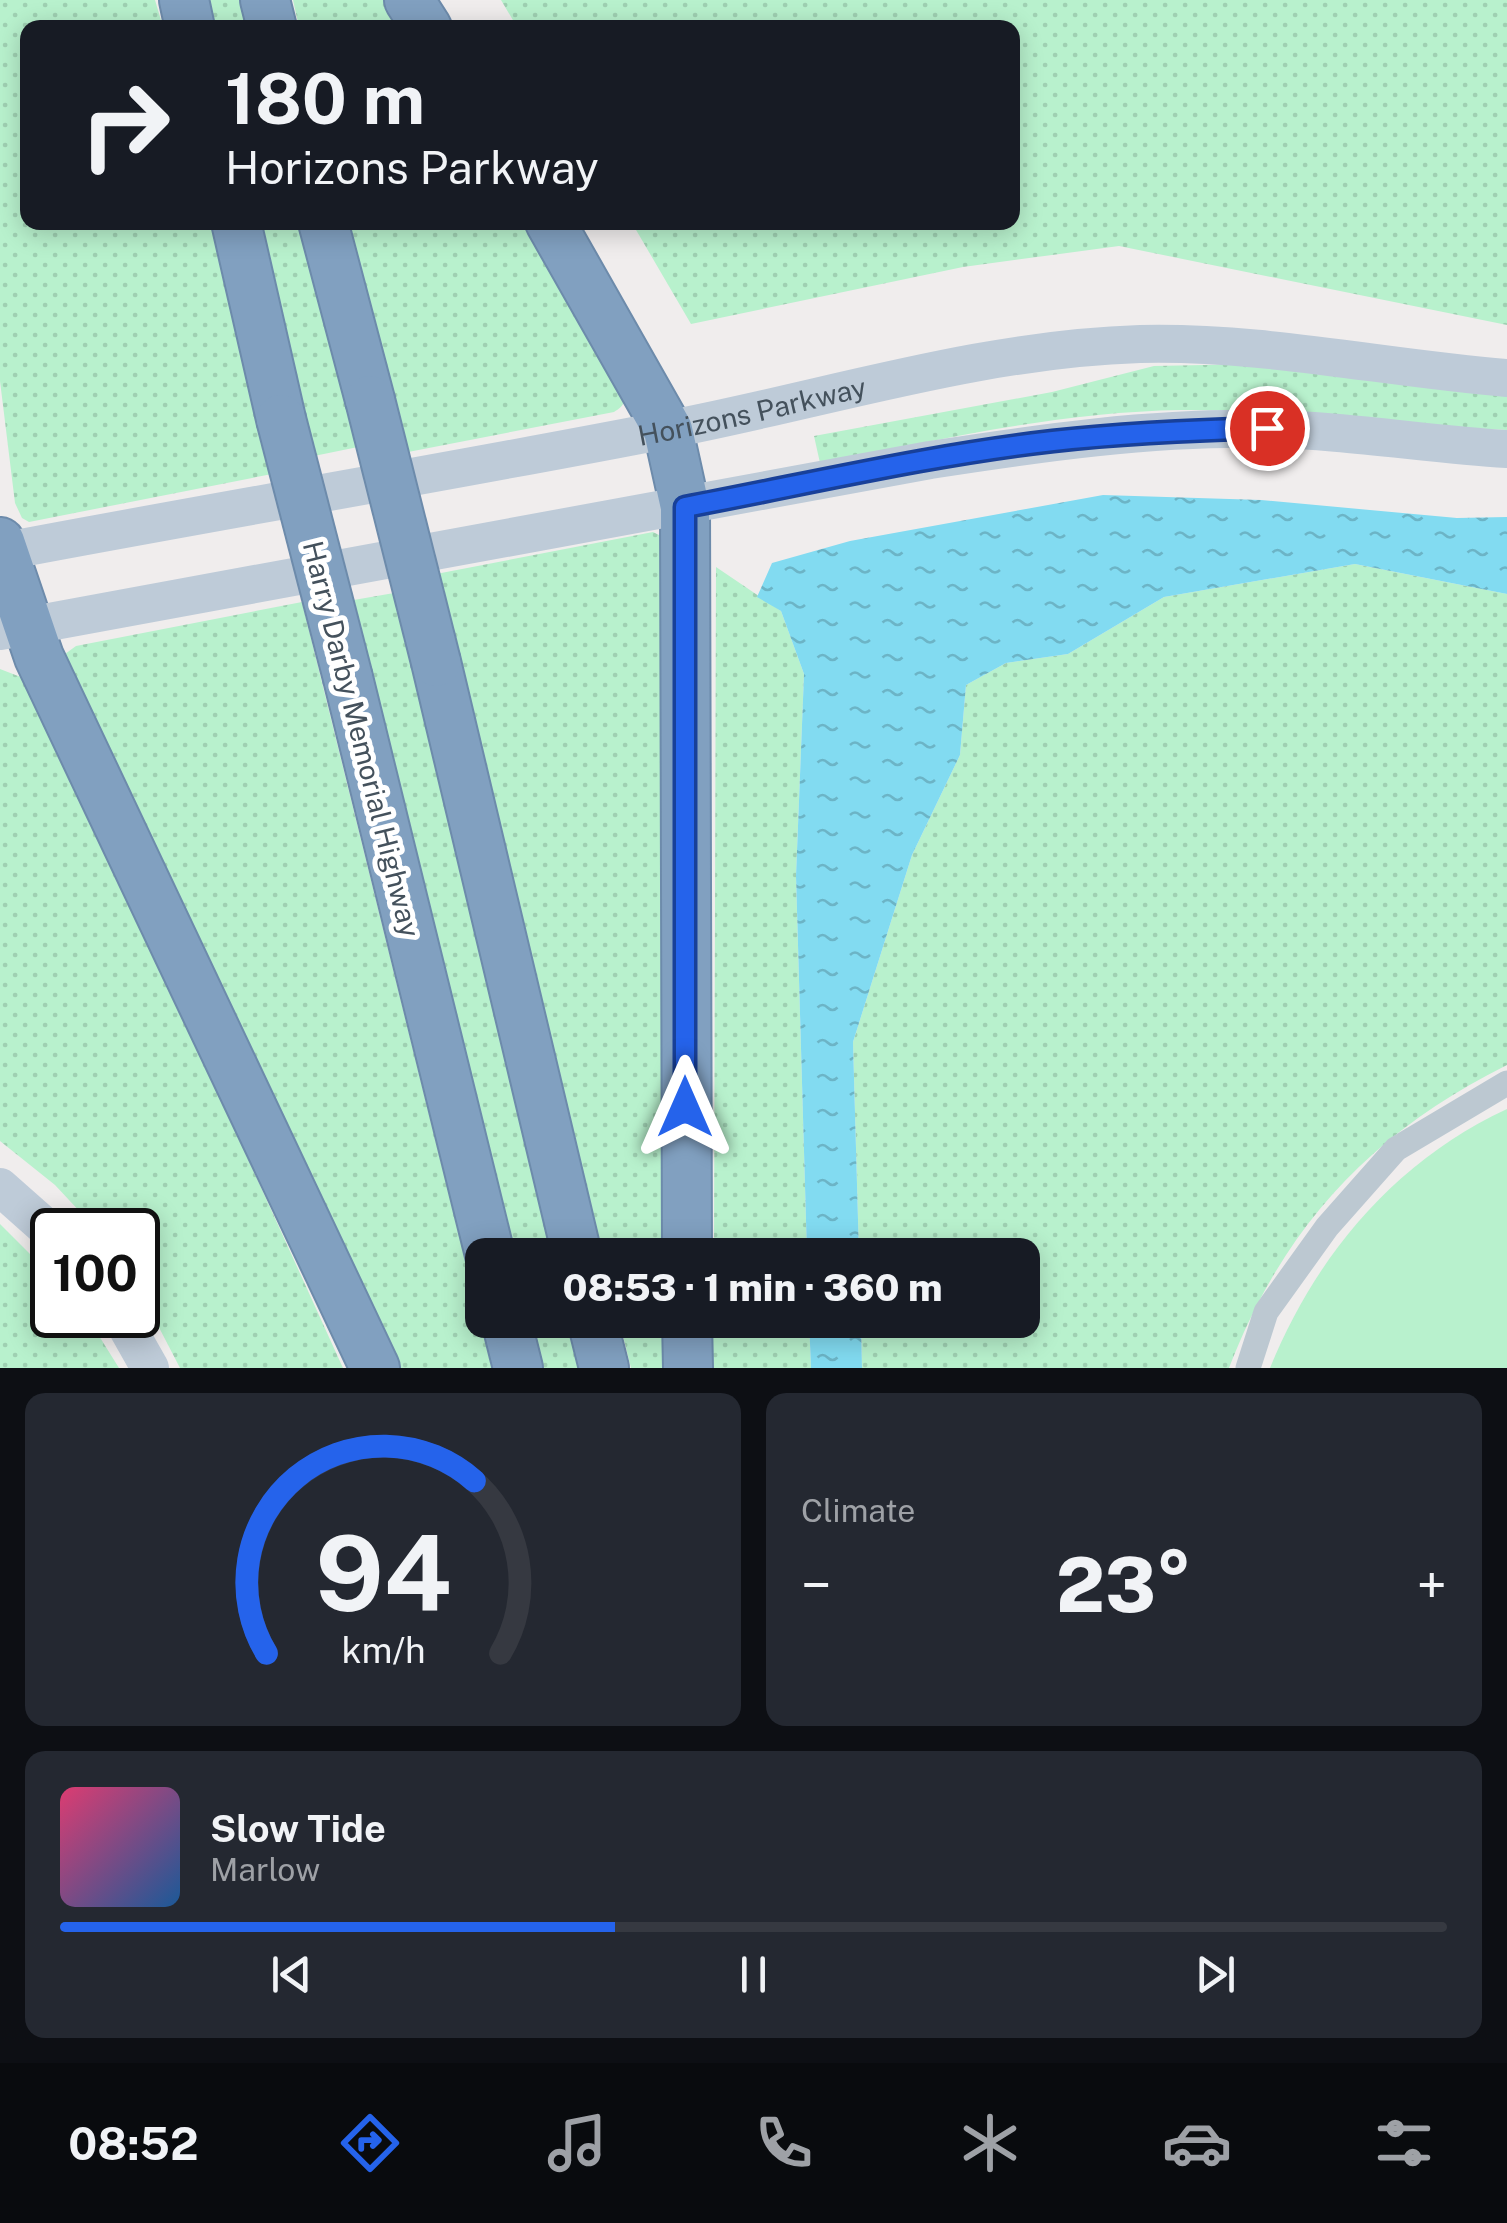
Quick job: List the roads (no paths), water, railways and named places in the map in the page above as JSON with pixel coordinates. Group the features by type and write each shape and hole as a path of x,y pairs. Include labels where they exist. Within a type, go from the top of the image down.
{"highway":[{"name":"Harry Darby Memorial Highway","path":"238,230 486,1238"},
{"path":"325,230 436,662 573,1238"},
{"path":"555,230 668,430 685,507 687,1238"},
{"path":"0,542 14,629 375,1368"},
{"path":"510,1338 518,1368"},
{"path":"596,1338 604,1368"},
{"path":"688,1338 688,1368"}],"main road":[{"name":"Horizons Parkway","path":"1,552 668,430 909,375 1026,354 1141,344 1256,350 1507,378"},
{"path":"14,629 1050,442 1166,430 1267,428 1507,448"},
{"path":"0,1187 30,1213"},
{"path":"133,1338 150,1368"}],"street":[{"path":"1248,1368 1266,1312 1327,1227 1396,1149 1507,1084"}],"water":[{"path":"1103,495 1261,500 1457,518 1507,517 1507,594 1355,564 1164,597 1068,654 1006,663 966,685 960,755 912,855 853,1042 859,1238 807,1238 796,876 804,674 781,611 757,597 772,563 850,541"},
{"path":"810,1338 861,1338 862,1368 811,1368"}]}
